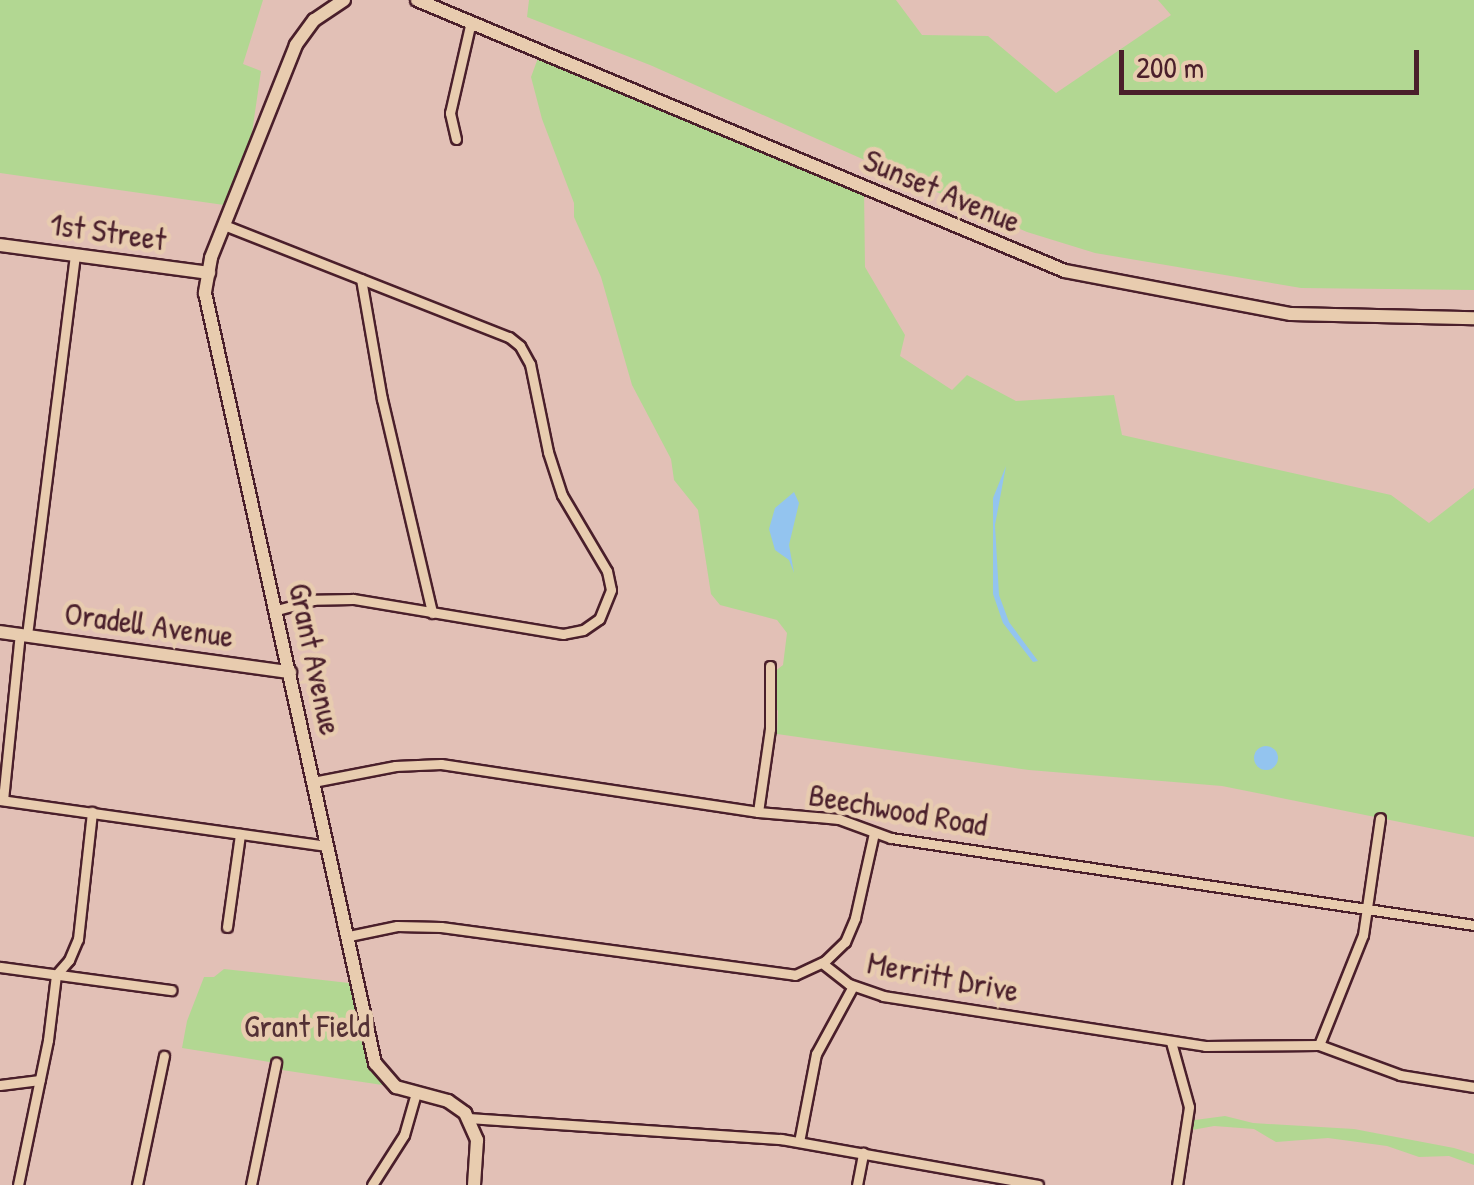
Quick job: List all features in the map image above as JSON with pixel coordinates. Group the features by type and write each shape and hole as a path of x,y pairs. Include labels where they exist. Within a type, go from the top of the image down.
{"street":[{"name":"Grant Avenue","path":"344,0 324,11 304,32 248,160 205,292 374,1063 396,1087 448,1101 469,1118"},
{"name":"Sunset Avenue","path":"417,0 1065,271 1300,315 1474,318"},
{"path":"456,139 450,112 471,22"},
{"path":"224,225 509,338 520,346 530,364 548,452 562,495 610,580 605,610 591,626 574,633 334,598 277,610"},
{"name":"1st Street","path":"0,245 209,272"},
{"path":"75,255 1,800 328,846"},
{"path":"361,280 382,399 432,613"},
{"name":"Oradell Avenue","path":"0,632 290,672"},
{"path":"758,812 770,729 770,666"},
{"name":"Beechwood Road","path":"312,782 395,766 441,764 758,812 839,819 874,832 1474,925"},
{"path":"18,1185 56,975 69,960 78,938 92,812"},
{"path":"1320,1045 1356,958 1380,818"},
{"path":"822,963 836,952 851,930 874,832"},
{"path":"227,927 240,834"},
{"name":"Merritt Drive","path":"349,936 397,926 441,927 782,976 808,972 822,963 853,986 883,996 1171,1042 1239,1049 1320,1045 1400,1075 1474,1087"},
{"path":"0,967 171,990"},
{"path":"800,1142 816,1054 853,986"},
{"path":"1171,1042 1189,1107 1178,1185"},
{"path":"136,1185 164,1056"},
{"path":"251,1185 276,1063"},
{"path":"0,1085 40,1080"},
{"path":"372,1185 404,1134 416,1093"},
{"path":"474,1185 477,1140 469,1118 800,1142 1038,1185"},
{"path":"857,1185 862,1153"}],"green space":[{"path":"0,0 263,0 243,64 261,71 248,160 231,206 0,173"},
{"path":"529,0 896,0 922,35 988,36 1056,93 1171,15 1158,0 1474,0 1474,290 1301,288 1095,253 1027,232 650,65 527,17"},
{"path":"541,50 864,187 865,267 905,335 900,356 952,390 967,375 1016,401 1114,395 1122,435 1391,495 1429,523 1474,488 1474,837 1222,786 1029,770 777,734 778,711 770,698 770,675 783,665 787,633 777,620 720,605 711,594 698,510 674,480 671,459 632,385 601,277 574,217 574,203 542,119 531,77"},
{"name":"Grant Field","path":"224,969 358,984 371,1052 396,1087 275,1069 276,1063 182,1048 187,1021 204,977 214,977"},
{"path":"1189,1115 1195,1120 1225,1116 1253,1123 1354,1129 1474,1154 1474,1165 1449,1156 1419,1157 1387,1146 1328,1138 1276,1142 1254,1129 1214,1126 1187,1131"}],"water":[{"path":"1006,466 995,525 999,595 1009,622 1038,661 1033,662 1003,623 993,594 993,498"},
{"path":"794,492 799,503 789,545 794,573 789,560 775,550 769,529 775,508"},
{"path":"1266,746 1275,749 1275,767 1266,770 1257,767 1254,758 1257,749"}]}
